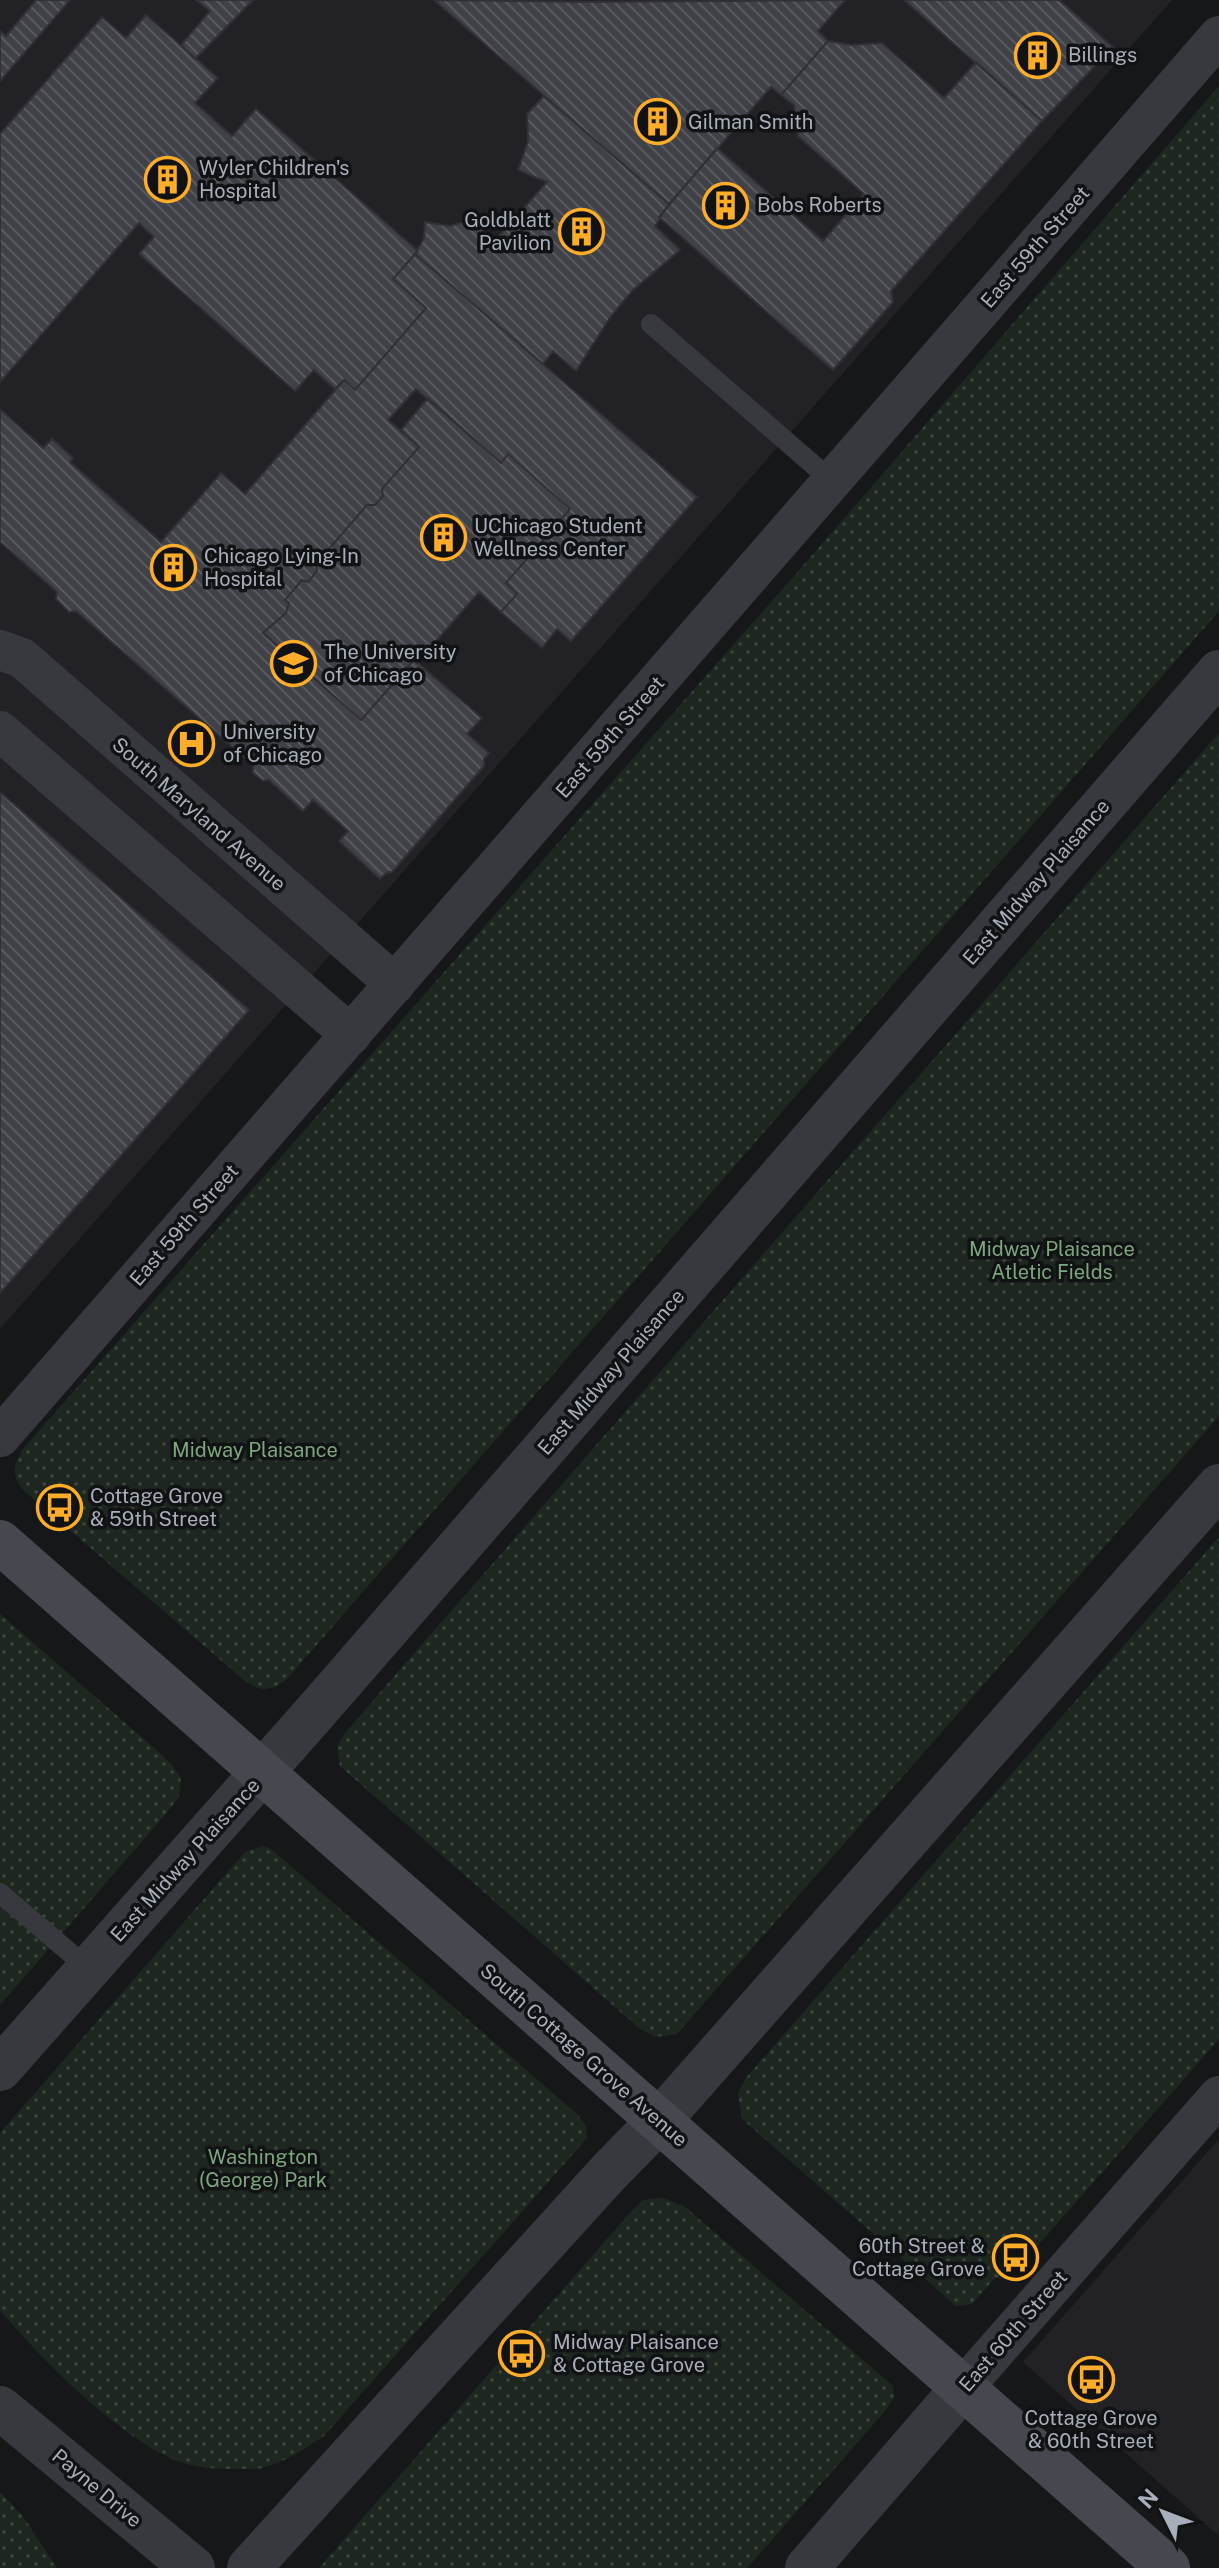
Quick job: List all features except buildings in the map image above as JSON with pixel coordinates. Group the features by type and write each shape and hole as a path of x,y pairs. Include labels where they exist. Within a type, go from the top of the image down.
{"main road":[{"name":"South Cottage Grove Avenue","path":"0,1542 1168,2568"}],"street":[{"name":"East 59th Street","path":"0,1437 1219,36"},
{"name":"South Maryland Avenue","path":"0,650 22,658 395,984"},
{"name":"East Midway Plaisance","path":"0,2069 1219,672"},
{"path":"0,731 351,1035"},
{"path":"249,2568 659,2121 1219,1486"},
{"name":"East 60th Street","path":"807,2568 1219,2096"},
{"name":"Payne Drive","path":"0,2408 193,2568"}],"lane":[{"path":"651,324 832,481"},
{"path":"4,1906 89,1969"}],"shaded area":[{"name":"The University of Chicago","path":"0,0 1172,0 0,1329"},
{"path":"1219,2139 1219,2536 1023,2362"}],"green space":[{"name":"Midway Plaisance","path":"1219,86 1219,611 286,1680 266,1689 246,1682 22,1489 15,1470 22,1450 795,575"},
{"name":"Midway Plaisance Atletic Fields","path":"1219,733 1219,1416 677,2034 656,2037 640,2029 340,1766 337,1746 403,1666"},
{"path":"1219,1537 1219,2039 1013,2274 995,2278 972,2304 956,2306 742,2119 738,2093 745,2079"},
{"path":"0,1614 154,1748 181,1778 179,1796 170,1809 0,2005"},
{"name":"Washington (George) Park","path":"264,1846 578,2115 586,2126 587,2138 324,2436 289,2458 262,2468 211,2468 181,2462 158,2452 109,2418 59,2373 0,2310 0,2133 245,1852"},
{"path":"663,2198 684,2206 893,2386 894,2397 886,2410 747,2568 319,2568 628,2215 643,2200"},
{"path":"0,2492 22,2515 57,2568 0,2568"}],"place":[{"name":"Billings","path":"1037,55"},
{"name":"Gilman Smith","path":"657,122"},
{"name":"Wyler Children's Hospital","path":"168,179"},
{"name":"Bobs Roberts","path":"726,205"},
{"name":"Goldblatt Pavilion","path":"582,232"},
{"name":"UChicago Student Wellness Center","path":"443,537"},
{"name":"Chicago Lying-In Hospital","path":"173,568"},
{"name":"The University of Chicago","path":"293,664"},
{"name":"University of Chicago","path":"192,744"},
{"name":"Cottage Grove & 59th Street","path":"59,1507"},
{"name":"60th Street & Cottage Grove","path":"1016,2258"},
{"name":"Midway Plaisance & Cottage Grove","path":"522,2353"},
{"name":"Cottage Grove & 60th Street","path":"1091,2379"}]}
